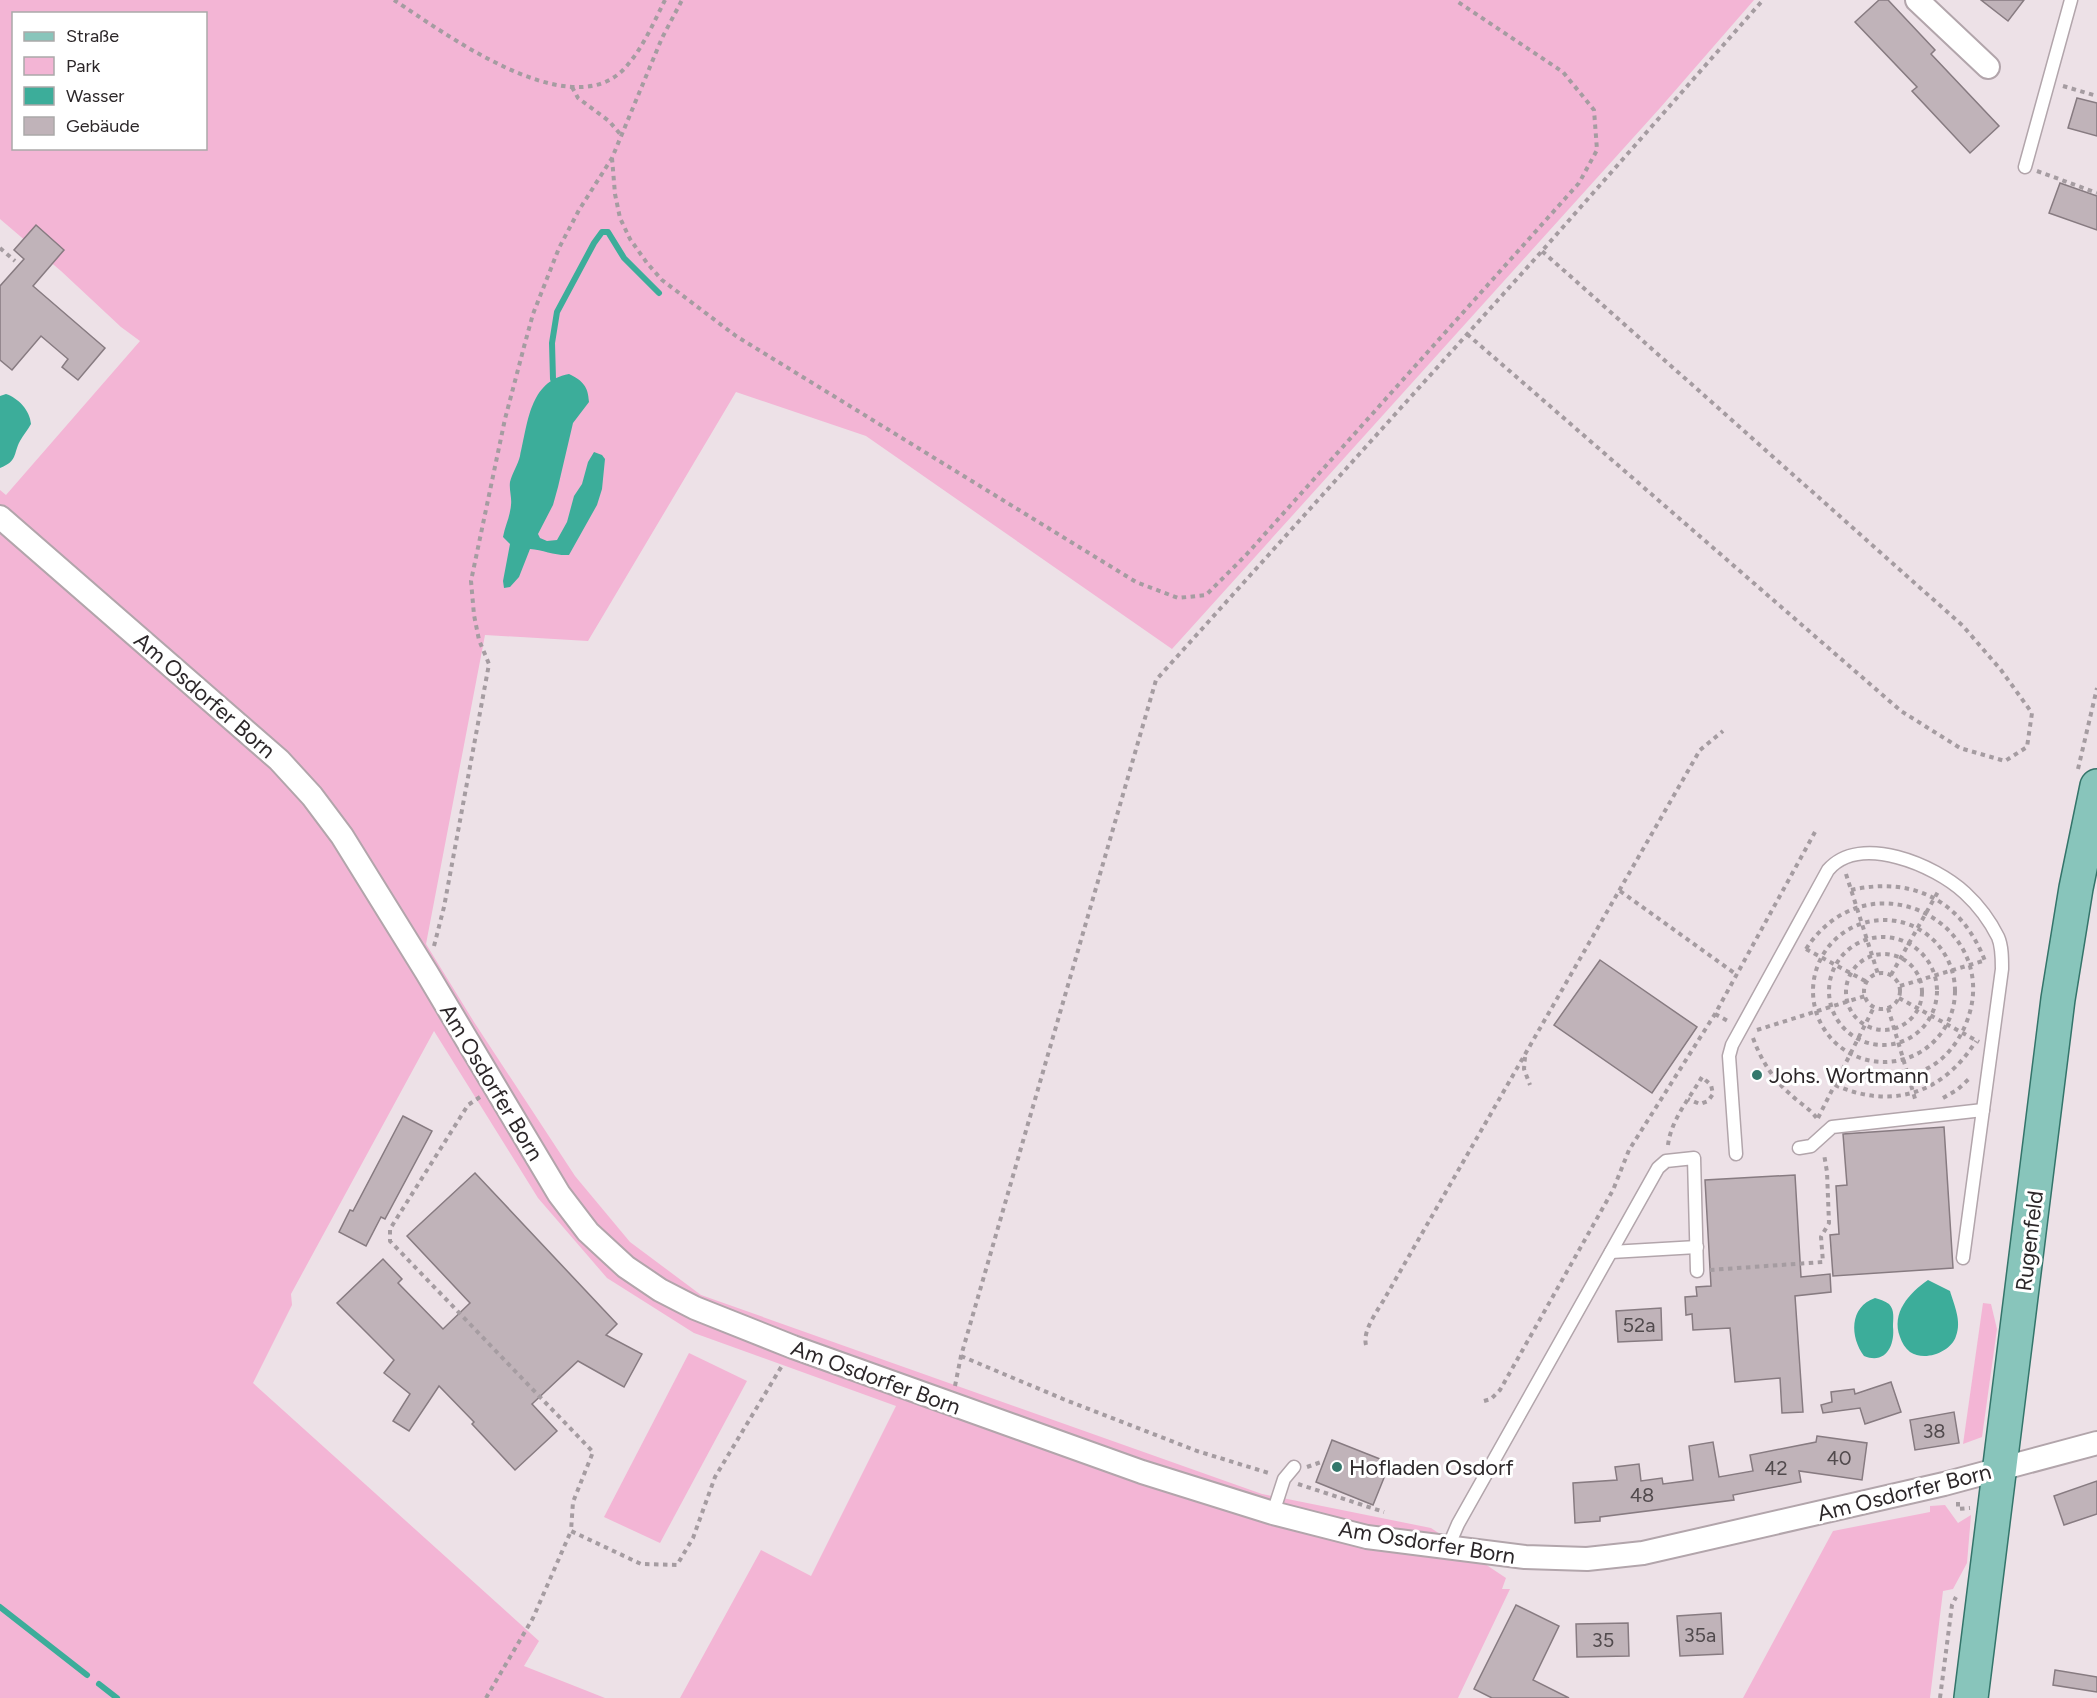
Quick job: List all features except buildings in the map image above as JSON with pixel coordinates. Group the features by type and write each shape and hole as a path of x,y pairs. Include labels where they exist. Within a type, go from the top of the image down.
{"main road":[{"name":"Rugenfeld","path":"1971,1698 2058,999 2076,888 2097,786"}],"street":[{"path":"1917,0 1988,67"},
{"name":"Am Osdorfer Born","path":"0,517 279,760 312,796 342,837 427,973 559,1194 588,1232 626,1267 660,1290 695,1308 793,1347 1142,1472 1273,1513 1367,1537 1525,1557 1587,1559 1643,1553 1944,1484 2097,1443"}],"lane":[{"path":"2025,167 2071,0"},
{"path":"1736,1154 1729,1056 1732,1045 1828,870 1841,859 1869,854 1888,855 1926,867 1965,892 1989,922 1999,939 2002,956 1963,1258"},
{"path":"1799,1148 1811,1146 1832,1127 1983,1110"},
{"path":"1451,1549 1452,1538 1458,1524 1658,1168 1666,1161 1694,1158 1697,1271"},
{"path":"1611,1252 1697,1247"},
{"path":"1273,1513 1284,1479 1294,1467"}],"path":[{"path":"394,0 453,39 535,81 583,88 621,72 634,56 665,0"},
{"path":"427,973 444,908 488,672 488,656 479,640 470,590 505,419 533,314 559,248 579,210 612,158 662,38 682,0"},
{"path":"612,158 620,218 630,238 662,279 736,336 1136,582 1178,598 1206,595 1246,555 1579,183 1597,150 1594,110 1563,72 1455,0"},
{"path":"951,1404 961,1356 1156,680 1542,251 1763,0"},
{"path":"2049,81 2097,96"},
{"path":"571,87 578,98 609,121 621,135"},
{"path":"2025,167 2097,193"},
{"path":"0,248 15,261"},
{"path":"1467,334 1901,711 1960,748 2005,761 2027,747 2032,713 2001,670 1963,626 1542,251"},
{"path":"1366,1346 1368,1330 1386,1296 1700,750 1723,731"},
{"path":"1484,1401 1491,1399 1500,1390 1613,1190 1629,1150 1715,1014 1815,832"},
{"path":"1841,859 1878,974"},
{"path":"1891,975 1946,878"},
{"path":"1851,890 1885,885 1902,886 1934,898 1961,918 1975,938 1985,961"},
{"path":"1620,891 1737,975"},
{"path":"1806,949 1813,938 1833,919 1857,907 1885,902 1906,905 1938,920 1953,935 1964,952 1969,966 1973,993 1962,1033 1954,1045 1934,1064 1909,1076 1882,1080 1842,1070"},
{"path":"1896,921 1917,928 1927,934 1943,950 1952,971 1955,998 1947,1024 1929,1046 1904,1059 1871,1061 1850,1054 1832,1041 1815,1012 1813,984 1815,970 1821,957 1838,936 1862,923 1896,921"},
{"path":"1888,937 1909,943 1926,956 1936,975 1938,996 1932,1016 1918,1033 1899,1043 1878,1045 1858,1039 1841,1026 1831,1007 1829,986 1835,965 1849,949 1867,939 1888,937"},
{"path":"1789,940 1867,982"},
{"path":"1887,954 1901,958 1916,971 1920,980 1922,990 1917,1008 1904,1024 1894,1028 1874,1028 1865,1024 1854,1015 1847,1002 1846,992 1851,973 1856,966 1872,956 1887,954"},
{"path":"1900,986 2002,956"},
{"path":"1878,974 1891,975 1900,986 1899,998 1888,1008 1874,1007 1865,996 1867,982 1872,976 1878,974"},
{"path":"1697,1271 1823,1262 1821,1237 1829,1223 1827,1172 1818,1119 1811,1110 1789,1094 1775,1079 1761,1057 1750,1032 1865,996"},
{"path":"1899,998 1991,1048 1980,1067 1965,1083 1939,1101"},
{"path":"1818,1119 1874,1007"},
{"path":"1888,1008 1917,1105"},
{"path":"1835,1085 1865,1096 1898,1096 1914,1093 1930,1087 1950,1073 1968,1055 1976,1040"},
{"path":"1525,1056 1524,1069 1530,1084"},
{"path":"1666,1161 1670,1130 1688,1099 1702,1077 1711,1085 1713,1094 1708,1101 1700,1104 1688,1099"},
{"path":"486,1698 533,1618 571,1531 573,1502 593,1452 390,1241 390,1229 468,1105 495,1087"},
{"path":"571,1531 641,1564 677,1565 693,1538 715,1477 793,1347"},
{"path":"961,1356 1063,1399 1197,1451 1266,1471 1384,1512"},
{"path":"1959,1497 1958,1509 1976,1507"}],"green space":[{"path":"0,0 1754,0 1660,108 1172,649 866,436 736,392 588,641 485,635 426,944 575,1176 630,1242 701,1295 1262,1494 1431,1528 1506,1578 1502,1589 1510,1589 1458,1698 680,1698 761,1550 811,1576 896,1406 694,1333 607,1278 538,1198 434,1031 291,1294 292,1305 253,1383 539,1641 524,1666 605,1698 0,1698 0,490 6,495 140,341 121,327 61,271 0,219"},
{"path":"1983,1303 1991,1304 1997,1329 1982,1437 1963,1444"},
{"path":"689,1353 747,1381 660,1543 604,1517"},
{"path":"1945,1505 1958,1523 1971,1515 1967,1563 1953,1589 1943,1591 1930,1698 1743,1698 1833,1531 1930,1512 1930,1506"}],"water":[{"path":"569,374 584,385 589,402 573,423 553,505 538,534 540,538 547,541 557,540 567,522 574,496 582,484 588,462 594,452 605,459 602,489 597,505 569,555 530,549 519,577 510,587 504,588 503,581 510,544 503,537 511,502 510,482 519,459 528,418 538,395 546,385 556,378"},
{"path":"6,394 23,405 31,424 10,463 0,468 0,396"},
{"path":"1928,1280 1950,1291 1957,1313 1958,1330 1949,1347 1937,1354 1923,1356 1910,1352 1904,1345 1900,1337 1898,1320 1908,1297"},
{"path":"1875,1298 1891,1306 1893,1334 1888,1352 1878,1358 1872,1358 1864,1356 1854,1332 1856,1315 1860,1308"}],"waterway":[{"path":"553,379 552,343 557,312 602,232 608,232 624,258 659,293"},
{"path":"0,1607 87,1675"},
{"path":"99,1684 117,1698"}],"place":[{"name":"Johs. Wortmann","path":"1757,1075"},
{"name":"Hofladen Osdorf","path":"1337,1467"}]}
